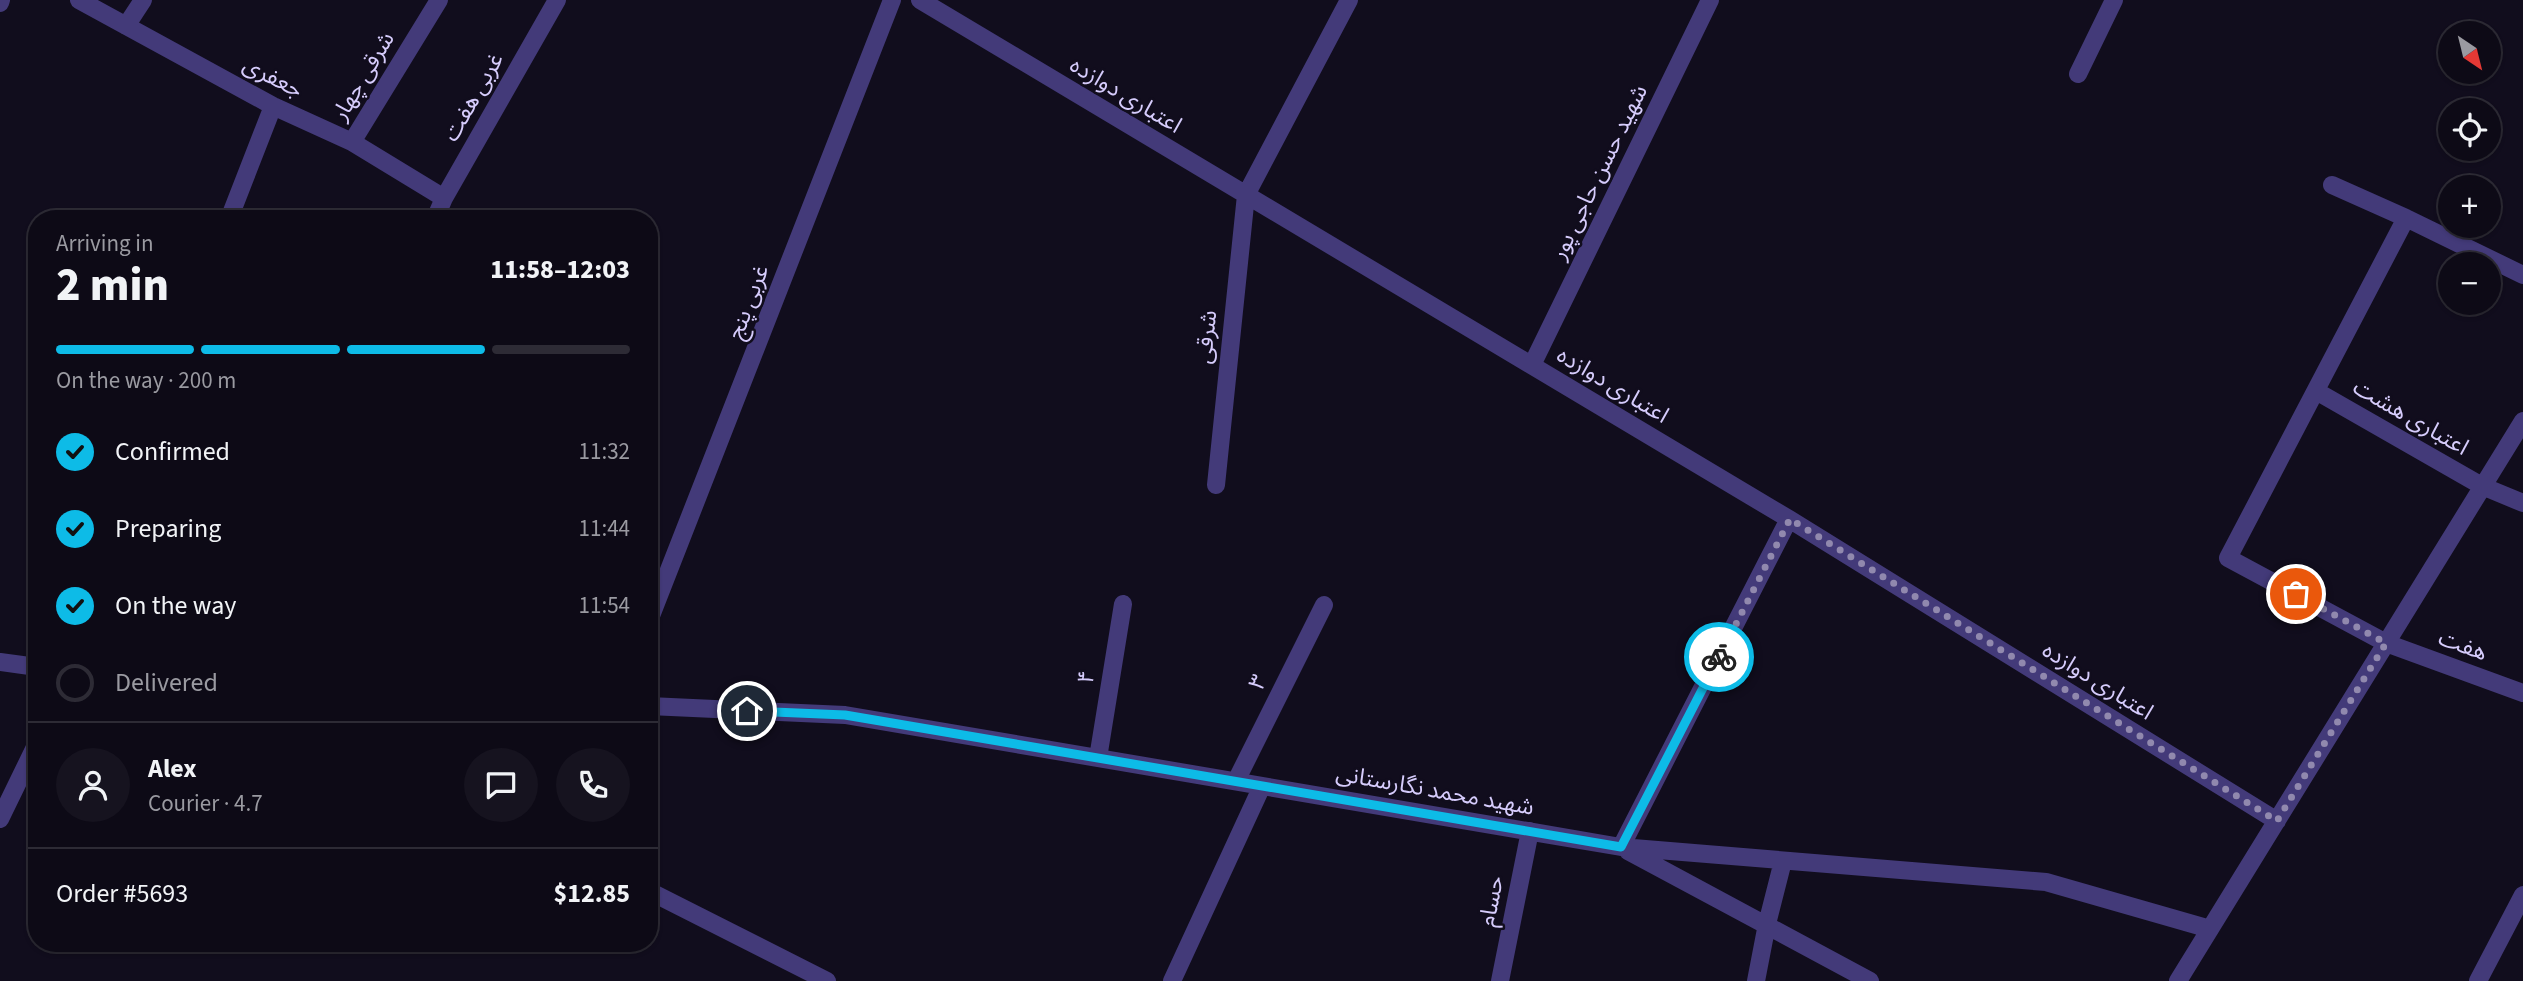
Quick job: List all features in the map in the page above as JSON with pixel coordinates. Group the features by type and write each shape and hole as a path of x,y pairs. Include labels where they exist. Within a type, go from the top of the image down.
{"street":[{"name":"جعفری","path":"79,0 273,106 352,142 444,198"},
{"path":"126,26 143,0"},
{"name":"شرقی چهار","path":"352,142 439,0"},
{"name":"غربی هفت","path":"439,210 557,0"},
{"name":"غربی پنج","path":"658,598 892,0"},
{"name":"اعتباری دوازده","path":"920,0 1790,519 2277,821"},
{"path":"1246,195 1349,0"},
{"name":"شهید حسن حاجی پور","path":"1532,365 1710,0"},
{"path":"2078,74 2114,0"},
{"path":"233,210 273,106"},
{"path":"2332,185 2523,275"},
{"name":"شرقی","path":"1216,485 1246,195"},
{"path":"2316,391 2406,218"},
{"name":"اعتباری هشت","path":"2316,391 2482,486 2523,503"},
{"name":"هفت","path":"2316,391 2228,558 2386,643 2523,693"},
{"path":"2178,981 2523,421"},
{"path":"1790,519 1621,847 1767,923 1870,981"},
{"name":"۴","path":"1098,758 1123,604"},
{"name":"۳","path":"1236,781 1324,605"},
{"path":"0,662 28,666"},
{"name":"شهید محمد نگارستانی","path":"658,706 845,715 1621,847 2046,882 2210,929"},
{"path":"0,819 28,761"},
{"path":"1172,981 1262,786"},
{"name":"حسام","path":"1500,981 1530,831"},
{"path":"1756,981 1783,861"},
{"path":"2478,981 2523,895"},
{"path":"658,896 827,981"}],"way so far":[{"path":"1719,657 1790,519 2277,821 2386,643 2296,594"}],"route":[{"path":"747,711 845,715 1621,847 1719,657"}]}
